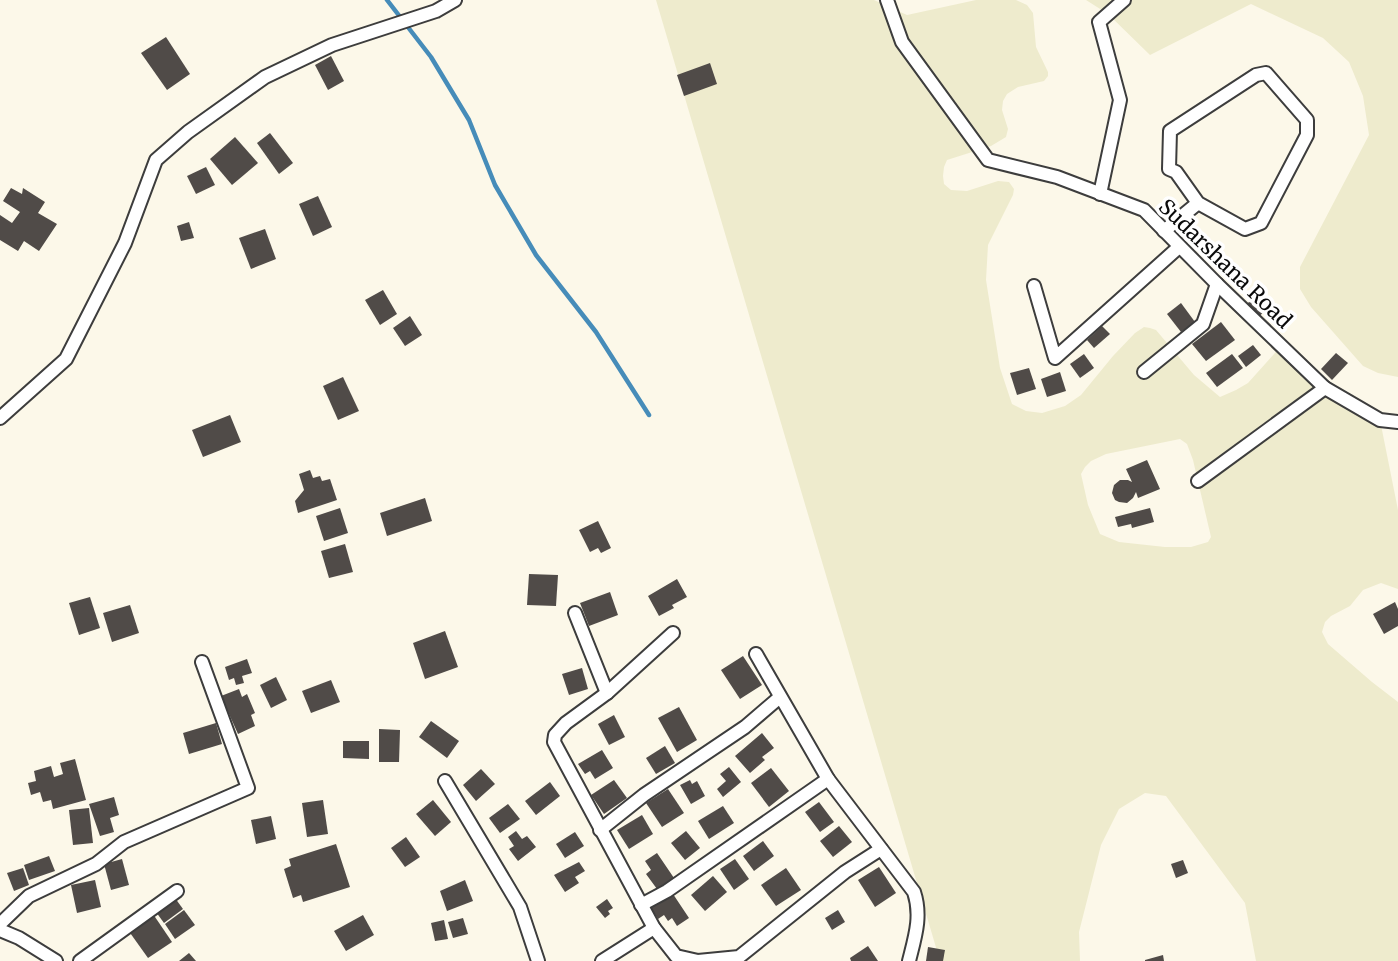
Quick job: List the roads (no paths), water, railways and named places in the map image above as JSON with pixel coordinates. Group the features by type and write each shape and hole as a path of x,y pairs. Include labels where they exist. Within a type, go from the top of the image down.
{"street":[{"path":"0,418 66,359 125,243 156,160 188,132 265,77 332,45 436,11 455,0"},
{"name":"Sudarshana Road","path":"887,0 902,42 988,160 1057,177 1144,210 1325,388 1380,420 1398,422"},
{"path":"1100,194 1120,100 1099,22 1124,0"},
{"path":"1266,74 1307,120 1307,135 1261,223 1245,229 1198,202 1176,172 1170,169 1170,131 1256,75 1266,74"},
{"path":"1164,231 1198,202"},
{"path":"1034,286 1055,358 1179,247"},
{"path":"1144,372 1203,324 1217,284"},
{"path":"1198,481 1325,388"},
{"path":"575,613 607,693"},
{"path":"673,633 607,693 566,723 555,735 554,743 654,928 676,956 698,961 739,957 845,872 881,849"},
{"path":"756,653 828,779 914,892 918,904 918,922 909,961"},
{"path":"0,925 29,897 96,864 124,842 248,788 202,662"},
{"path":"600,830 644,795 745,727 780,697"},
{"path":"641,905 667,891 828,779"},
{"path":"445,781 520,907 538,961"},
{"path":"80,961 177,891"},
{"path":"602,961 654,928"},
{"path":"0,930 19,937 56,961"}],"waterway":[{"path":"387,0 431,57 469,120 495,185 536,255 596,332 649,415"}]}
